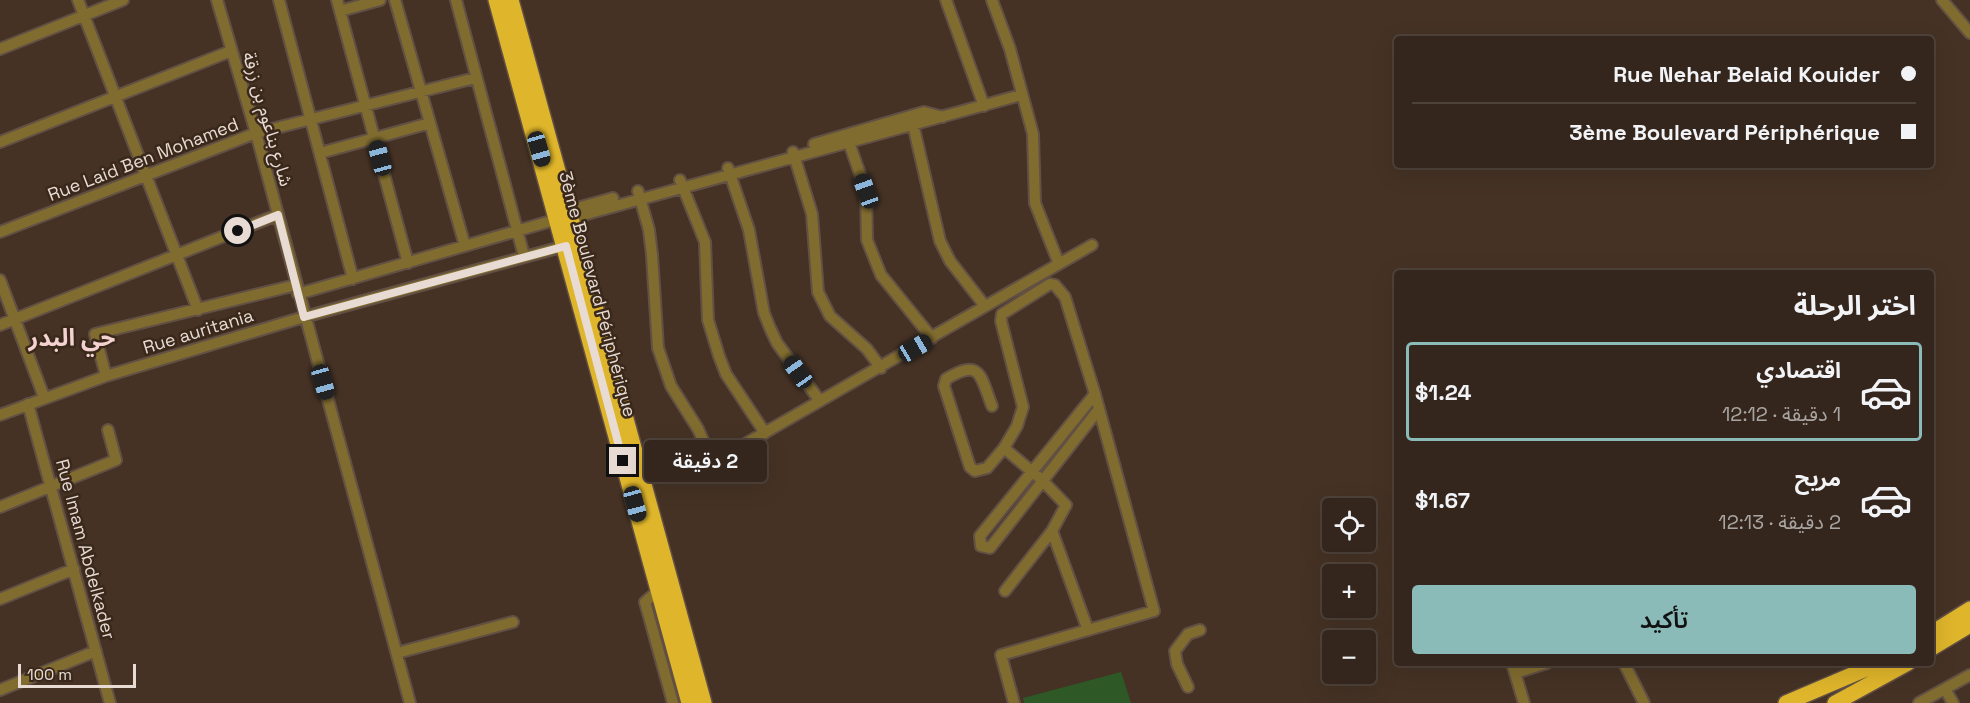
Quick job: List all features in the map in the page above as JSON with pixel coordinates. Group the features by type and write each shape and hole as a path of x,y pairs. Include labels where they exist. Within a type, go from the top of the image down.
{"highway":[{"name":"3ème Boulevard Périphérique","path":"496,0 568,216 572,244 658,591 689,703"},
{"path":"511,0 545,147"},
{"path":"572,244 704,703"},
{"path":"1934,632 1970,609"},
{"path":"1934,647 1970,625"},
{"path":"1855,701 1883,668"},
{"path":"1786,703 1883,668"},
{"path":"1812,703 1883,668"},
{"path":"1835,703 1883,668"}],"street":[{"path":"78,0 198,310"},
{"path":"0,49 123,0"},
{"name":"شارع بناعوم بن زرقة","path":"217,0 256,133 410,703"},
{"path":"279,0 353,279"},
{"path":"380,0 339,6 408,263"},
{"path":"395,0 465,246"},
{"path":"456,0 524,256"},
{"path":"946,0 984,106"},
{"path":"992,0 1010,49 1033,134 1035,203 1059,264"},
{"path":"1942,0 1970,33"},
{"path":"0,142 231,51"},
{"name":"Rue Laid Ben Mohamed","path":"0,232 256,133 475,78"},
{"path":"106,376 95,334 198,310 353,279 638,194 912,120 943,117 1021,95"},
{"path":"912,120 940,242 950,261 985,306"},
{"path":"320,153 430,123"},
{"path":"847,139 866,191 867,240 881,275 932,338"},
{"path":"793,153 812,214 818,292 831,316 867,349 881,368"},
{"path":"729,170 749,230 764,313 777,343 820,401"},
{"path":"681,183 705,242 708,320 718,356 726,374 765,433"},
{"path":"638,194 649,230 658,348 671,386 698,429 710,456 717,460 1092,245"},
{"path":"0,325 278,215"},
{"name":"Rue auritania","path":"0,415 106,376 304,317 572,244"},
{"path":"0,280 44,397"},
{"path":"992,406 981,376 974,370 964,368 946,379 944,386 970,467 975,471 987,468 1004,448 1017,426 1023,407 1001,321 1002,314 1050,284 1055,285 1065,297 1095,394 1154,611 1001,655 1014,703"},
{"path":"1095,394 980,536 981,546 990,548 1099,409"},
{"name":"Rue Imam Abdelkader","path":"28,404 110,703"},
{"path":"0,507 116,460 108,430"},
{"path":"1004,448 1042,480 1066,505 1052,531 1005,591"},
{"path":"1052,531 1088,630"},
{"path":"0,598 74,569"},
{"path":"658,591 645,602 673,703"},
{"path":"397,653 513,622"},
{"path":"1188,687 1177,664 1175,651 1184,638 1200,630"},
{"path":"0,690 96,651"},
{"path":"1626,666 1644,703"},
{"path":"1513,668 1524,703"},
{"path":"1919,703 1970,675"},
{"path":"1945,689 1953,703"}],"green space":[{"path":"1121,672 1131,703 1024,703 1023,698"}],"district":[{"name":"حي البدر","path":"72,337"}],"route":[{"path":"238,231 278,215 304,317 566,246 623,461"}]}
